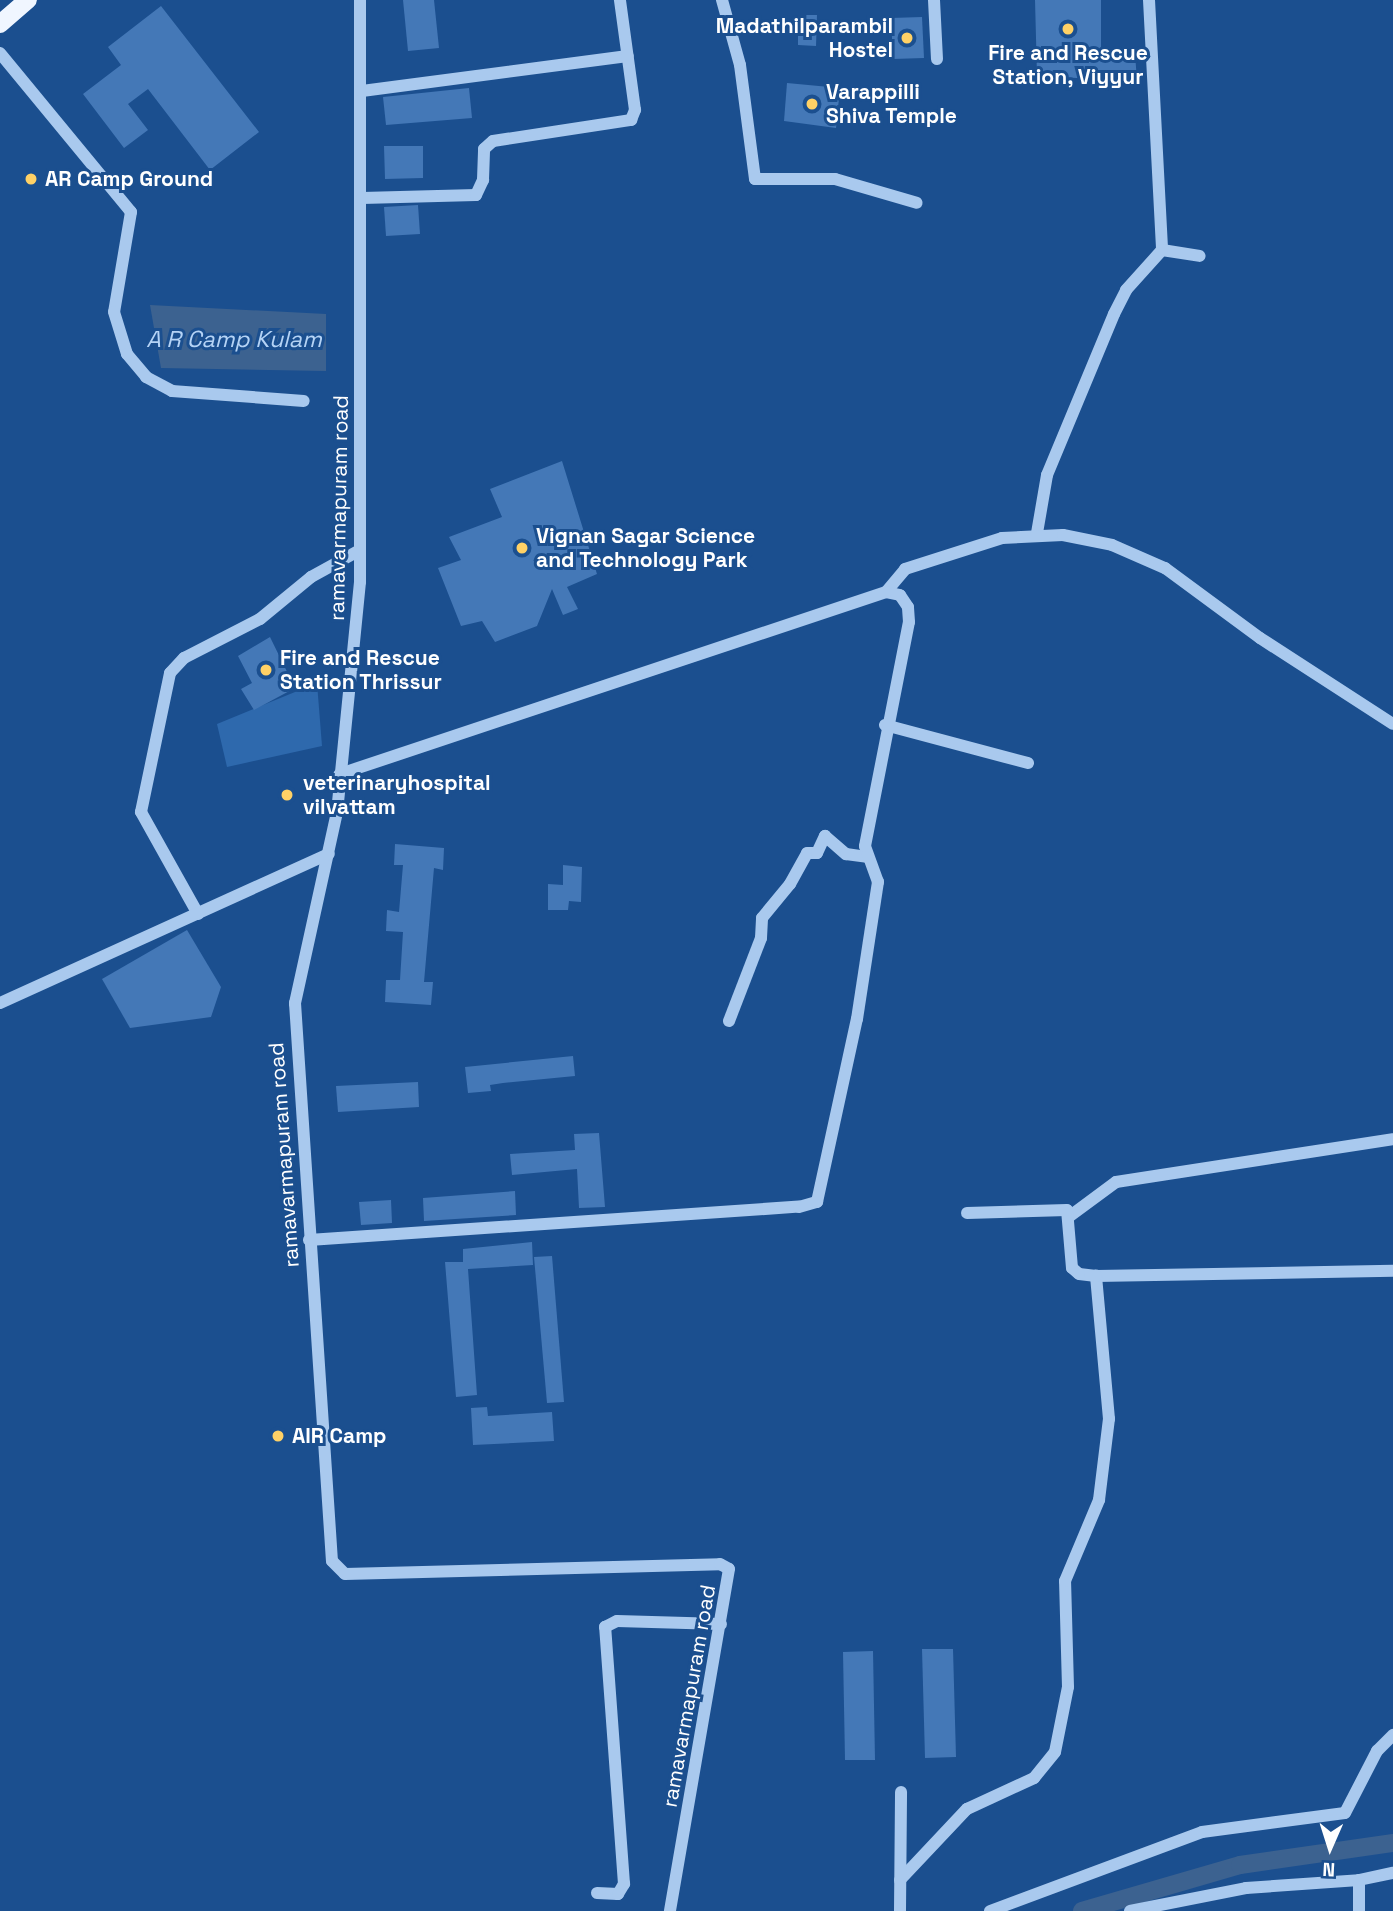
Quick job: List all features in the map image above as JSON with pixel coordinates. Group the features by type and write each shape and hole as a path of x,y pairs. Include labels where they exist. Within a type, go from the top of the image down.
{"main road":[{"path":"0,24 28,0"}],"street":[{"name":"ramavarmapuram road","path":"360,0 360,550 340,774 328,855 295,1003 332,1561 339,1571 720,1564 729,1569 670,1911"},
{"path":"362,198 476,195 483,180 484,149 493,141 631,120 635,110 621,0"},
{"path":"722,0 740,65 755,179 835,179 917,203"},
{"path":"934,0 937,59"},
{"path":"1037,533 1047,475 1114,314 1126,289 1162,250 1149,0"},
{"path":"0,53 131,212 131,233 118,267 114,312 127,354 146,377 172,391 304,401"},
{"path":"362,91 628,56"},
{"path":"1162,250 1200,256"},
{"path":"886,592 905,569 941,554 1037,533 1112,545 1166,568 1260,638 1393,724"},
{"path":"198,914 141,812 170,673 184,658 260,619 310,577 360,550"},
{"path":"309,1240 799,1207 817,1202 857,1019 878,883 867,857 885,725 909,622 900,595 886,592 340,774"},
{"path":"885,725 1028,763"},
{"path":"729,1021 761,938 762,918 790,884 807,853 817,853 825,836 846,854 867,857"},
{"path":"0,1003 328,855"},
{"path":"1070,1216 1116,1182 1393,1139"},
{"path":"967,1213 1060,1207 1070,1216 1072,1268 1079,1274 1096,1276 1393,1271"},
{"path":"900,1880 967,1809 1034,1778 1055,1752 1068,1687 1065,1581 1099,1500 1109,1419 1096,1276"},
{"path":"597,1893 618,1894 624,1884 605,1627 617,1621 721,1624"},
{"path":"990,1911 1202,1832 1345,1813 1377,1751 1393,1735"},
{"path":"900,1911 901,1792"},
{"path":"1130,1911 1246,1888 1359,1880 1393,1873"},
{"path":"1359,1880 1359,1911"}],"shaded area":[{"path":"317,683 322,746 227,767 217,724"}],"water":[{"name":"A R Camp Kulam","path":"150,305 326,314 326,371 161,368"}],"building":[{"path":"403,0 434,0 439,48 408,51"},
{"name":"Fire and Rescue Station, Viyyur","path":"1035,0 1101,0 1101,52 1135,53 1137,81 1037,76"},
{"path":"161,6 259,132 210,170 148,89 128,104 148,130 124,148 83,94 121,65 108,47"},
{"path":"798,15 817,15 816,46 798,45"},
{"name":"Madathilparambil Hostel","path":"922,17 924,58 893,59 891,18"},
{"name":"Varappilli Shiva Temple","path":"787,83 840,88 836,128 784,121"},
{"path":"469,88 472,118 386,125 383,97"},
{"path":"384,146 423,146 423,178 385,179"},
{"path":"418,205 420,234 386,236 384,207"},
{"name":"Vignan Sagar Science and Technology Park","path":"562,461 597,574 567,587 578,609 563,615 552,589 537,626 495,642 482,621 461,626 438,568 461,560 449,537 502,517 490,489"},
{"name":"Fire and Rescue Station Thrissur","path":"270,637 295,688 254,710 241,689 252,683 238,656"},
{"path":"395,844 444,848 443,870 434,868 424,982 433,982 431,1005 385,1002 386,980 400,980 403,932 386,931 387,910 399,912 403,865 394,865"},
{"path":"563,865 582,867 581,902 569,901 568,910 548,910 548,884 563,885"},
{"path":"187,930 221,987 211,1017 130,1028 102,979"},
{"path":"573,1056 575,1076 490,1085 491,1091 468,1093 465,1067"},
{"path":"418,1082 419,1107 338,1112 336,1086"},
{"path":"599,1133 605,1207 579,1208 577,1169 512,1175 510,1154 575,1150 574,1134"},
{"path":"515,1191 516,1215 424,1221 423,1198"},
{"path":"391,1200 392,1223 361,1225 359,1202"},
{"path":"532,1242 533,1265 468,1269 477,1395 456,1397 445,1262 463,1262 463,1249"},
{"path":"552,1256 564,1402 547,1403 534,1257"},
{"path":"487,1407 488,1416 552,1412 554,1441 473,1445 471,1408"},
{"path":"922,1649 953,1649 956,1757 925,1758"},
{"path":"873,1651 875,1760 845,1760 843,1652"}],"waterway":[{"path":"1082,1911 1240,1865 1393,1843"}],"place":[{"name":"Fire and Rescue Station, Viyyur","path":"1068,29"},
{"name":"Madathilparambil Hostel","path":"907,38"},
{"name":"Varappilli Shiva Temple","path":"812,104"},
{"name":"AR Camp Ground","path":"31,179"},
{"name":"Vignan Sagar Science and Technology Park","path":"522,548"},
{"name":"Fire and Rescue Station Thrissur","path":"266,670"},
{"name":"veterinaryhospital vilvattam","path":"287,795"},
{"name":"AIR Camp","path":"278,1436"}]}
